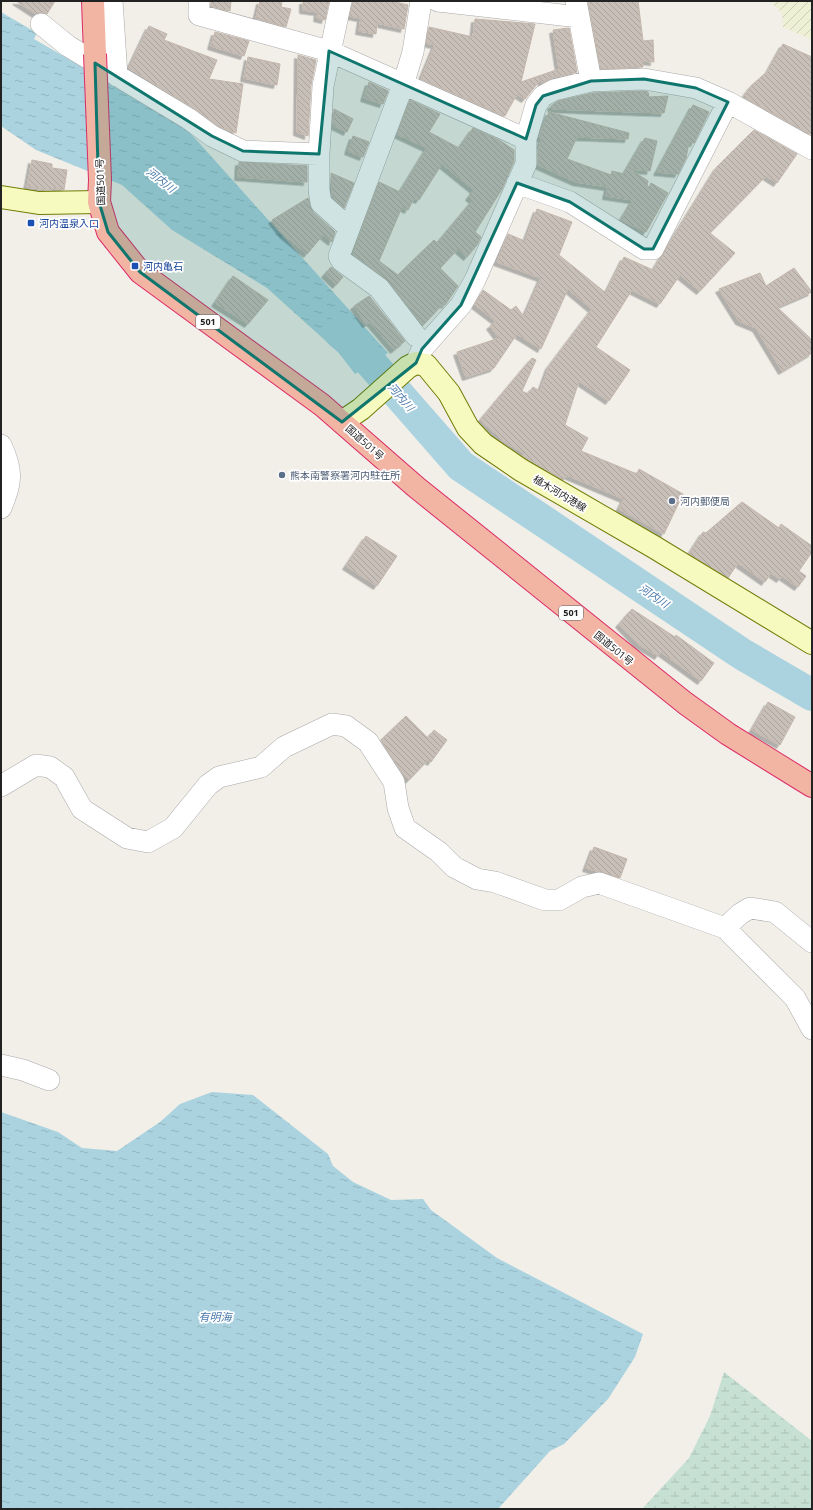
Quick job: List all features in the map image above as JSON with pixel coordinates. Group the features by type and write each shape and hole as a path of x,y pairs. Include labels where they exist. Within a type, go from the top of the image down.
{"highway":[{"name":"国道501号","path":"94,1 100,180 99,202 108,232 140,272 322,405 416,487 685,703 728,734 812,786"}],"main road":[{"path":"1,197 39,203 99,202"},
{"path":"342,422 361,409 412,365"},
{"name":"植木河内港線","path":"412,365 426,365 449,393 468,428 483,444 521,470 654,547 812,643"}],"street":[{"path":"112,1 114,57 117,76"},
{"path":"199,1 199,15 329,51 526,139"},
{"path":"340,1 323,86 319,154 319,190 321,203 349,228"},
{"path":"416,336 379,288 342,261 339,256 403,85 413,52 421,1"},
{"path":"438,1 577,9 591,81"},
{"path":"40,24 68,46 189,119 212,136 243,151 319,154"},
{"path":"412,365 422,349 461,306 526,164 526,139 536,105 543,96 554,90 591,81 644,79 696,88 728,102 812,149"},
{"path":"517,183 570,202 644,249 653,249 728,102"},
{"path":"1,445 10,464 9,489 1,508"},
{"path":"1,786 36,765 50,766 64,777 82,809 127,838 148,842 173,828 208,785 219,777 261,767 284,747 332,724 346,726 368,742 394,782 398,808 405,828 439,852 454,867 477,879 494,882 545,900 559,900 582,886 599,883 725,928 795,998 812,1029"},
{"path":"725,928 740,914 750,908 775,912 812,942"},
{"path":"1,1065 23,1070 49,1080"}],"highlighted area":[{"path":"329,51 526,139 536,105 543,96 591,81 644,79 696,88 728,102 653,249 644,249 570,202 517,183 461,305 422,349 416,363 342,422 140,272 108,232 99,202 95,63 212,136 243,151 319,154"}],"green space":[{"path":"770,1 812,1 812,40 783,27 782,13"},
{"path":"724,1372 812,1441 812,1509 642,1509 689,1458 710,1416"}],"water":[{"path":"1,12 37,33 34,39 183,125 388,353 355,374 338,352 267,288 172,230 122,185 36,150 1,126"},
{"name":"有明海","path":"212,1092 253,1095 328,1154 333,1166 353,1182 391,1200 423,1199 431,1210 497,1258 643,1334 635,1357 608,1399 564,1444 550,1451 498,1509 1,1509 1,1112 58,1132 82,1148 117,1151 160,1122 180,1104"}],"building":[{"path":"16,1 55,1 47,14 43,12 36,14"},
{"path":"211,1 231,1 230,11 211,6"},
{"path":"260,1 282,1 281,7 291,9 286,27 256,18"},
{"path":"303,1 329,1 325,20 317,18 318,12 303,10"},
{"path":"353,1 391,1 408,5 404,29 377,23 376,34 359,31 361,18 350,16"},
{"path":"588,1 638,1 643,41 653,40 654,62 642,61 643,67 601,69"},
{"path":"475,19 535,24 521,82 559,69 553,30 569,28 577,72 551,78 542,83 541,79 525,99 517,94 505,116 421,79 435,45 426,43 429,27 473,37"},
{"path":"149,26 167,34 164,40 217,60 209,79 243,84 236,133 218,126 195,109 129,68"},
{"path":"215,32 249,41 244,56 211,46"},
{"path":"783,44 812,57 812,135 743,97 752,85 768,71"},
{"path":"298,55 316,60 311,85 308,136 297,132"},
{"path":"248,57 280,64 277,85 244,78"},
{"path":"369,82 388,91 383,104 364,98"},
{"path":"648,92 649,97 668,96 664,113 552,109 551,106 558,101 593,93"},
{"path":"410,100 440,114 429,132 459,148 473,128 499,140 514,150 514,161 502,189 475,232 481,237 477,245 467,257 458,249 440,268 458,286 445,305 443,304 423,325 388,281 353,254 379,182 400,192 427,148 397,134","holes":["442,164 474,190 469,197 473,200 437,243 434,240 398,275 379,261 402,207 408,210 414,198 419,200"]},
{"path":"693,105 709,112 694,143 689,142 686,158 678,174 657,172"},
{"path":"334,109 353,119 347,132 333,125"},
{"path":"549,112 629,133 628,139 577,137 567,159 611,175 612,171 624,174 645,138 657,141 650,171 630,169 648,181 647,186 649,187 651,183 668,193 646,232 621,220 633,200 606,196 608,187 576,182 538,165 538,150 542,139 539,137"},
{"path":"754,130 797,154 777,183 766,176 710,233 735,253 700,291 680,275 660,304 632,290 596,347 630,370 609,401 579,381 565,425 588,438 581,451 637,474 639,469 683,494 664,534 619,509 624,499 567,475 563,480 522,455 524,453 501,440 502,439 480,420 532,358 536,360 522,391 528,394 533,387 540,391 549,366 592,309 568,289 541,349 517,334 494,368 466,377 457,352 499,338 490,326 496,321 475,305 483,290 511,310 516,306 524,317 541,278 497,262 508,234 525,241 537,209 572,222 559,255 606,293 624,257 653,270 717,167"},
{"path":"353,136 369,142 363,157 348,151"},
{"path":"32,160 52,164 52,168 67,170 64,190 52,188 52,190 47,190 27,187"},
{"path":"239,162 307,166 307,182 238,177"},
{"path":"331,173 354,183 344,208 332,197"},
{"path":"308,198 313,212 335,232 332,242 323,235 307,254 283,234 272,220"},
{"path":"331,267 343,277 336,285 325,274"},
{"path":"794,268 812,292 777,307 810,338 812,343 812,353 782,371 756,328 739,321 719,289 760,273 766,286"},
{"path":"233,276 268,300 248,324 215,303"},
{"path":"369,296 405,341 394,350 370,322 366,324 354,306"},
{"path":"742,502 779,528 781,524 812,546 812,552 799,571 806,576 798,587 782,576 780,579 771,573 765,582 738,563 728,578 689,554 703,532 706,533"},
{"path":"366,536 397,556 377,586 346,566"},
{"path":"632,609 675,637 676,635 714,663 701,681 661,652 658,656 638,644 619,624"},
{"path":"768,702 795,717 780,745 752,730"},
{"path":"406,716 428,738 434,730 447,740 431,762 428,760 409,780 403,774 381,740"},
{"path":"594,847 627,859 620,878 586,868"}],"waterway":[{"name":"河内川","path":"340,333 357,347 461,466 742,654 812,695"}],"place":[{"name":"河内温泉入口","path":"31,223"},
{"name":"河内亀石","path":"135,266"},
{"name":"熊本南警察署河内駐在所","path":"282,475"},
{"name":"河内郵便局","path":"672,501"}]}
